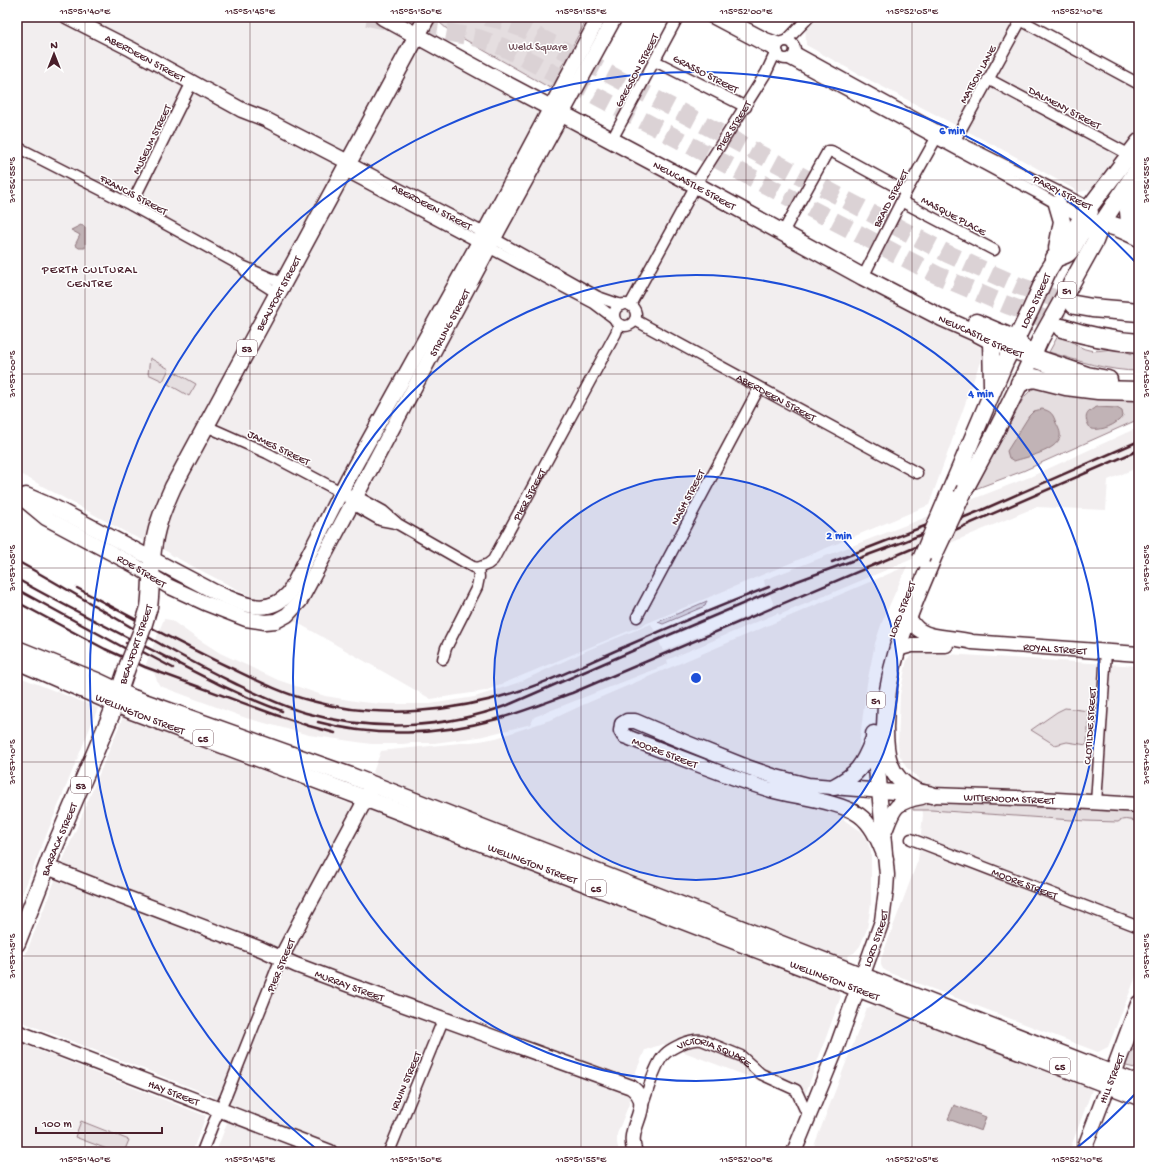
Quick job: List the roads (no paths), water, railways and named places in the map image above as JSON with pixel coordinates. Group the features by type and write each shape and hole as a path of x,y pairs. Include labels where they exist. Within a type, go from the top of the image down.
{"highway":[{"path":"1135,235 1129,211 1139,180"},
{"path":"1055,258 1068,253 1081,233 1086,228 1095,224 1102,223 1116,226 1135,235"},
{"path":"1075,304 1118,311 1139,312"},
{"path":"1118,311 1139,306"},
{"path":"1139,330 1063,325 1081,334 1139,343"},
{"path":"1031,357 1086,376 1122,383 1139,384"},
{"path":"1020,383 1034,378 1066,386 1098,390 1139,392"}],"main road":[{"name":"NEWCASTLE STREET","path":"383,17 421,27"},
{"name":"NEWCASTLE STREET","path":"398,17 421,27 558,107 784,229 942,318 991,341 1014,345"},
{"name":"BEAUFORT STREET","path":"117,697 149,607 154,544 162,513 173,487 421,27"},
{"name":"NEWCASTLE STREET","path":"558,107 615,134 698,182"},
{"name":"LORD STREET","path":"932,795 916,791 906,785 893,771 887,759 885,712 888,685 897,648 948,496 991,395 1055,258 1085,212 1136,155"},
{"name":"LORD STREET","path":"879,790 874,738 875,703 884,657 892,629 928,556 994,435 1020,383 1031,357 1095,240 1136,155"},
{"path":"1055,258 1062,221 1057,204"},
{"name":"NEWCASTLE STREET","path":"865,274 956,313 1014,345 1031,357"},
{"path":"991,341 993,376 991,395"},
{"name":"WELLINGTON STREET","path":"17,649 117,697"},
{"name":"WELLINGTON STREET","path":"17,661 117,697 368,792 1111,1079 1139,1096"},
{"name":"BARRACK STREET","path":"17,943 117,697"},
{"path":"834,787 848,780 859,769 867,756 874,738"},
{"name":"HILL STREET","path":"1111,1079 1139,1004"},
{"name":"WELLINGTON STREET","path":"1111,1079 1139,1084"}],"street":[{"name":"ABERDEEN STREET","path":"68,17 131,49 242,110 261,126 346,166 598,297 626,305"},
{"name":"STIRLING STREET","path":"558,107 599,17"},
{"name":"STIRLING STREET","path":"271,605 282,599 289,592 341,492 486,240 558,107 615,17"},
{"name":"GREGSON STREET","path":"615,134 678,17"},
{"name":"PARRY STREET","path":"710,17 786,51"},
{"name":"PARRY STREET","path":"726,17 938,135 1057,204 1085,212"},
{"name":"MATSON LANE","path":"955,140 988,79 1018,18"},
{"path":"1018,18 1139,84"},
{"name":"PIER STREET","path":"626,305 698,182 746,107 773,58 786,51 807,19"},
{"name":"GRASSO STREET","path":"655,61 746,107"},
{"name":"DALMENY STREET","path":"988,79 1136,155"},
{"name":"MUSEUM STREET","path":"131,206 192,82"},
{"name":"PARRY STREET","path":"938,135 955,140 1085,212 1102,223"},
{"name":"BRAID STREET","path":"865,274 906,192 938,135"},
{"name":"FRANCIS STREET","path":"17,147 131,206 240,265 279,288"},
{"path":"784,229 828,151 831,151 906,192"},
{"name":"MASQUE PLACE","path":"902,201 994,250"},
{"name":"ABERDEEN STREET","path":"486,240 594,303 617,321"},
{"name":"STIRLING STREET","path":"276,621 287,615 296,606 354,500 486,240"},
{"path":"626,305 635,310 636,317 630,325 626,326 617,321 616,308 626,305"},
{"name":"ABERDEEN STREET","path":"635,320 917,473"},
{"name":"PIER STREET","path":"478,568 493,560 617,321"},
{"name":"NASH STREET","path":"637,617 759,388"},
{"name":"JAMES STREET","path":"206,426 267,453 354,500 383,511 398,524 478,568"},
{"name":"ROE STREET","path":"17,493 56,508 213,591 256,607 271,605"},
{"name":"ROE STREET","path":"17,493 46,518 168,586 205,603 246,619 265,622 276,621"},
{"path":"310,553 319,552 329,537 336,533"},
{"path":"443,659 446,648 477,587 479,577 478,568"},
{"name":"ROYAL STREET","path":"908,617 915,626 928,634 972,642 1139,654"},
{"name":"ROYAL STREET","path":"897,648 928,644 961,646 972,642"},
{"name":"CLOTILDE STREET","path":"1096,803 1106,652"},
{"name":"MOORE STREET","path":"879,790 808,785 776,777 687,744 635,721 627,721 621,727 621,732 624,736 742,781 772,790 840,806 857,814 863,818 872,829 886,859"},
{"name":"WITTENOOM STREET","path":"879,790 932,795 1139,806"},
{"name":"LORD STREET","path":"808,1116 836,1052 882,921 886,890 886,859 879,790"},
{"name":"PIER STREET","path":"202,1152 281,958 368,792"},
{"path":"884,835 891,814 897,806 908,800 932,795"},
{"name":"MOORE STREET","path":"911,839 1139,927"},
{"name":"MURRAY STREET","path":"47,867 261,948 281,958 352,986 631,1087 637,1091 640,1096 641,1109"},
{"name":"IRWIN STREET","path":"389,1152 443,1020"},
{"name":"HAY STREET","path":"17,1032 330,1152"},
{"name":"VICTORIA SQUARE","path":"635,1152 632,1142 632,1135 659,1061 671,1049 696,1039 741,1056 761,1074 796,1090 808,1116"},
{"name":"HILL STREET","path":"1083,1152 1111,1079"},
{"path":"794,1152 808,1116"}],"tunnel":[{"path":"367,17 478,38 503,47 937,275 1007,305 1054,322 1065,323"},
{"path":"486,17 500,20 524,29 948,254 1019,286 1075,305"}],"railway":[{"path":"17,561 206,669 269,700 306,713 357,723 382,725 433,723 458,719 508,705 792,583 903,542 982,510 1139,441"},
{"path":"318,722 362,731 408,732 453,728 497,719 516,713 572,693 909,550 1139,450"},
{"path":"832,562 953,515"},
{"path":"17,579 200,675 249,698 282,711"},
{"path":"77,588 194,650 281,691 312,701 338,707 391,712 446,708 500,697 525,689 550,680 660,631 769,587"},
{"path":"20,591 130,651"},
{"path":"17,602 105,649 145,667 276,715 335,733"},
{"path":"126,643 173,668"}],"district":[{"name":"PERTH CULTURAL CENTRE","path":"90,276"}],"park label":[{"name":"Weld Square","path":"538,46"}]}
